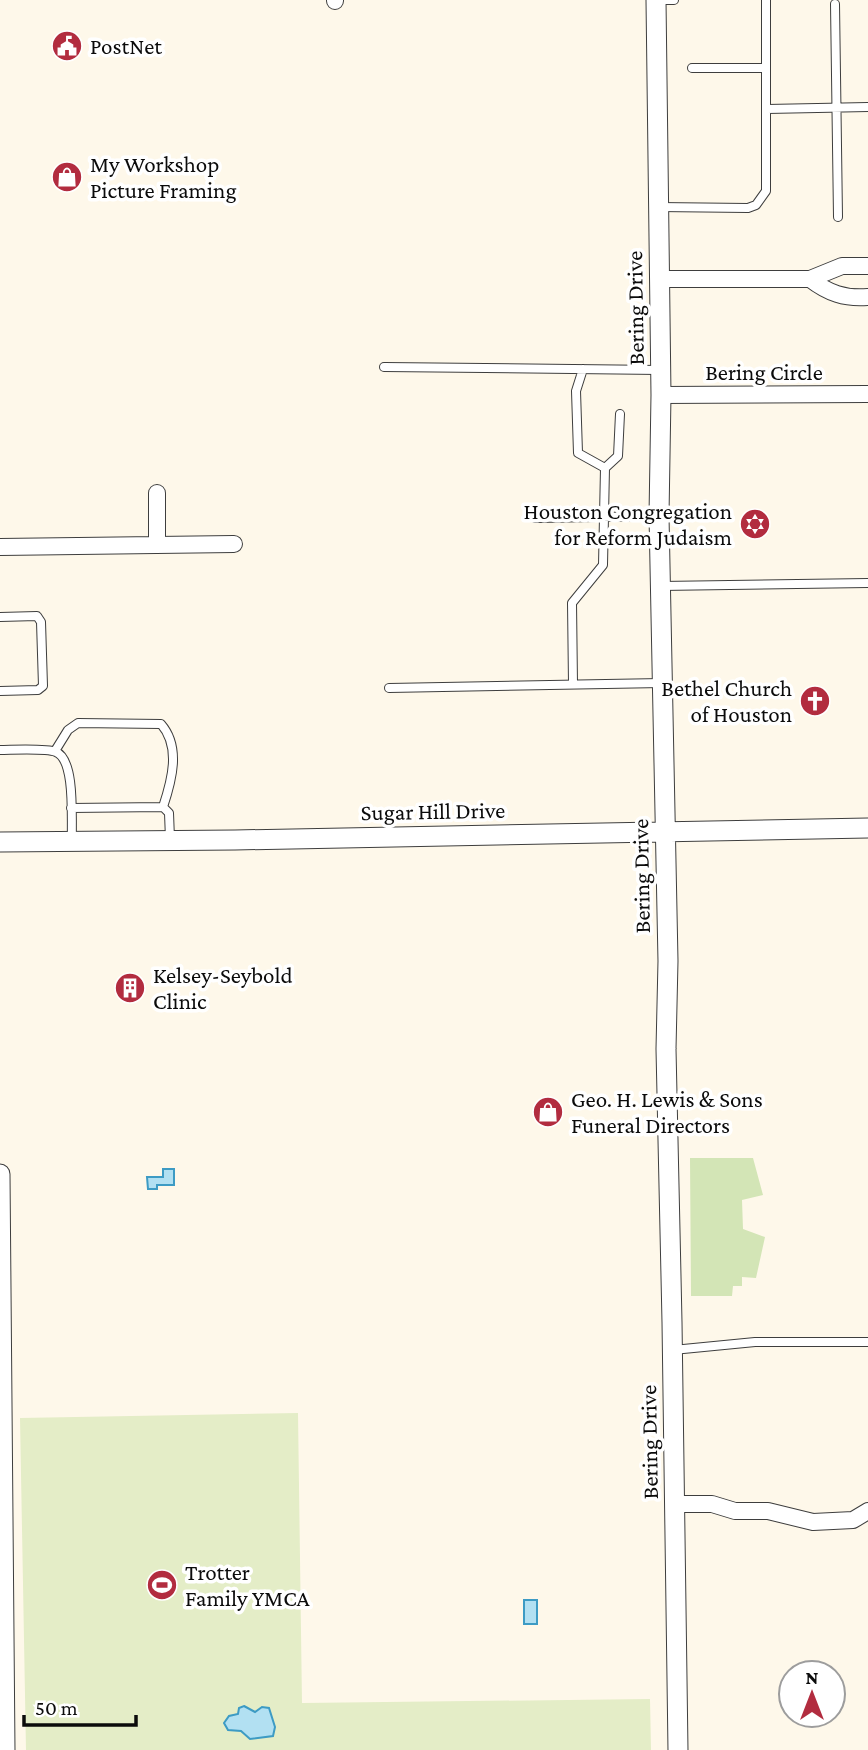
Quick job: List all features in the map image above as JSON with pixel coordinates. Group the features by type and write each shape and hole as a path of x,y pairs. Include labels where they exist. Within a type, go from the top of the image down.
{"street":[{"name":"Bering Drive","path":"656,0 661,395 659,516 668,961 668,1151 678,1750"},
{"path":"659,279 810,279 842,265 868,266"},
{"path":"810,279 833,294 868,297"},
{"name":"Bering Circle","path":"661,395 868,394"},
{"path":"158,493 158,545"},
{"path":"0,547 234,544"},
{"name":"Sugar Hill Drive","path":"0,842 868,828"},
{"path":"0,1174 5,1750"},
{"path":"675,1504 712,1504 735,1511 768,1511 813,1522 853,1520 868,1511"}],"lane":[{"path":"656,0 674,0"},
{"path":"658,208 748,208 756,205 766,191 766,0"},
{"path":"835,4 838,217"},
{"path":"692,68 766,68"},
{"path":"767,108 868,107"},
{"path":"384,368 660,370"},
{"path":"583,369 576,391 578,453 605,468"},
{"path":"573,684 572,603 604,565 605,468 618,456 620,414"},
{"path":"535,518 659,516"},
{"path":"661,586 868,583"},
{"path":"0,617 37,616 41,622 43,686 38,690 0,691"},
{"path":"390,688 662,683"},
{"path":"55,751 68,730 78,723 161,724 170,735 174,764 163,807"},
{"path":"0,750 55,751 65,759 69,772 72,841"},
{"path":"71,808 163,807 169,813 170,840"},
{"path":"673,1350 755,1342 868,1342"}],"green space":[{"path":"690,1158 753,1158 763,1195 742,1200 743,1229 765,1237 756,1278 742,1277 742,1286 733,1286 732,1296 691,1296"},
{"name":"Trotter Family YMCA","path":"298,1413 302,1703 650,1699 651,1750 26,1750 20,1418"}],"water":[{"path":"163,1169 174,1169 174,1185 157,1185 157,1189 148,1189 147,1177 163,1177"},
{"path":"524,1600 537,1600 537,1624 524,1624"},
{"path":"244,1706 255,1712 262,1707 269,1708 275,1727 273,1736 250,1739 241,1731 228,1730 224,1723 229,1716 238,1714 239,1708"}],"place":[{"name":"PostNet","path":"67,46"},
{"name":"My Workshop Picture Framing","path":"67,177"},
{"name":"Houston Congregation for Reform Judaism","path":"755,524"},
{"name":"Bethel Church of Houston","path":"815,701"},
{"name":"Kelsey-Seybold Clinic","path":"130,988"},
{"name":"Geo. H. Lewis & Sons Funeral Directors","path":"548,1112"},
{"name":"Trotter Family YMCA","path":"162,1585"}]}
